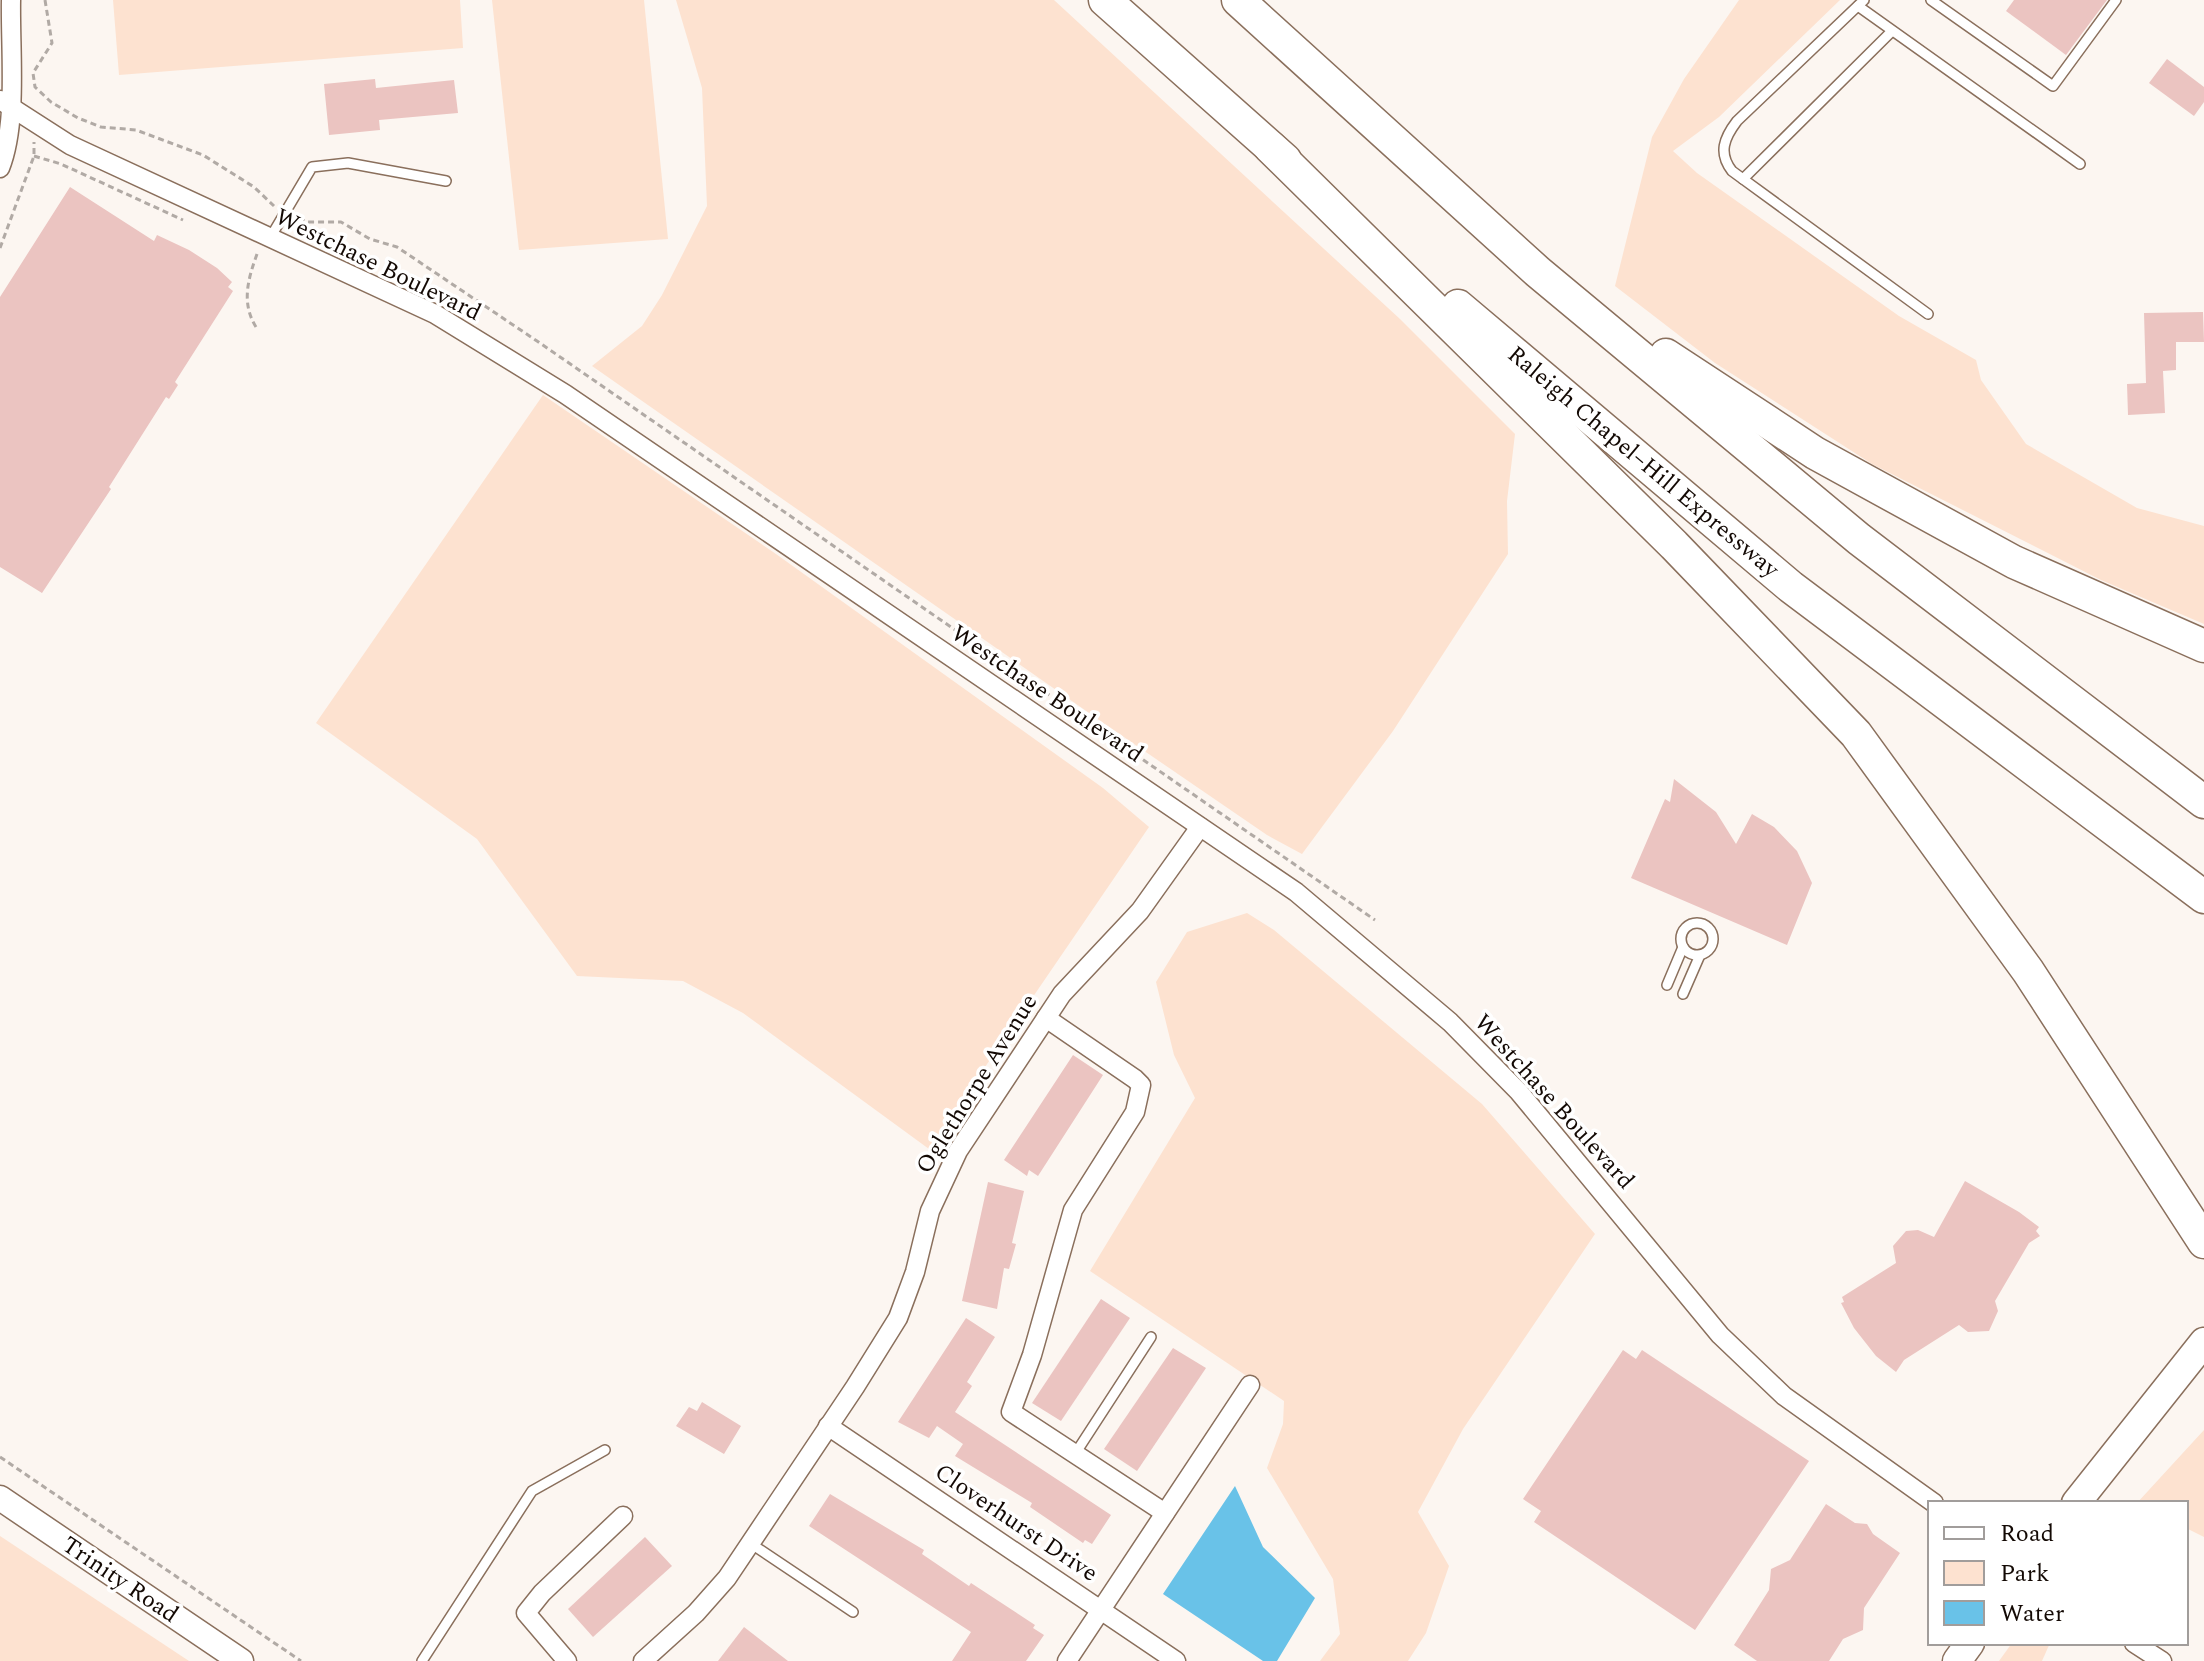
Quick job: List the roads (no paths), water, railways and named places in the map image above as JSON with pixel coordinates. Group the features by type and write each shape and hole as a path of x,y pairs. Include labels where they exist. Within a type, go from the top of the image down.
{"highway":[{"name":"Raleigh Chapel–Hill Expressway","path":"1105,0 1270,147 1791,587 2204,897"},
{"path":"1238,0 1538,272 1859,539 2204,802"},
{"path":"1270,147 1674,545 1856,734 2028,971 2204,1242"},
{"path":"1538,272 1815,453 2014,562 2204,646"}],"main road":[{"path":"2078,1501 2204,1342"},
{"name":"Trinity Road","path":"0,1498 241,1661"}],"street":[{"path":"0,168 6,154 5,103 11,0"},
{"name":"Westchase Boulevard","path":"5,103 70,145 266,241 435,314 565,394 1296,892 1450,1022 1519,1092 1711,1326 1784,1396 1931,1501"},
{"name":"Oglethorpe Avenue","path":"643,1661 712,1597 750,1543 898,1318 915,1272 928,1219 946,1172 1062,994 1140,911 1200,827"},
{"path":"1046,1018 1141,1085 1135,1112 1073,1210 1032,1355 1011,1412 1165,1513"},
{"path":"1067,1661 1250,1385"},
{"name":"Cloverhurst Drive","path":"828,1426 1176,1661"},
{"path":"567,1661 526,1613 542,1593 623,1516"},
{"path":"2137,1645 2162,1661"}],"lane":[{"path":"1931,0 2053,86 2116,0"},
{"path":"1928,314 1732,171 1723,153 1730,130 1861,3 1892,31 2080,164"},
{"path":"1743,179 1892,31"},
{"path":"266,241 312,167 348,163 446,181"},
{"path":"1667,985 1683,947 1681,936 1686,927 1696,923 1707,926 1713,934 1713,945 1700,955 1683,994"},
{"path":"1683,947 1691,954 1700,955"},
{"path":"1075,1454 1151,1337"},
{"path":"422,1661 532,1491 605,1450"},
{"path":"750,1543 853,1612"}],"water":[{"path":"1235,1486 1263,1547 1315,1598 1277,1661 1263,1661 1163,1594"}]}
